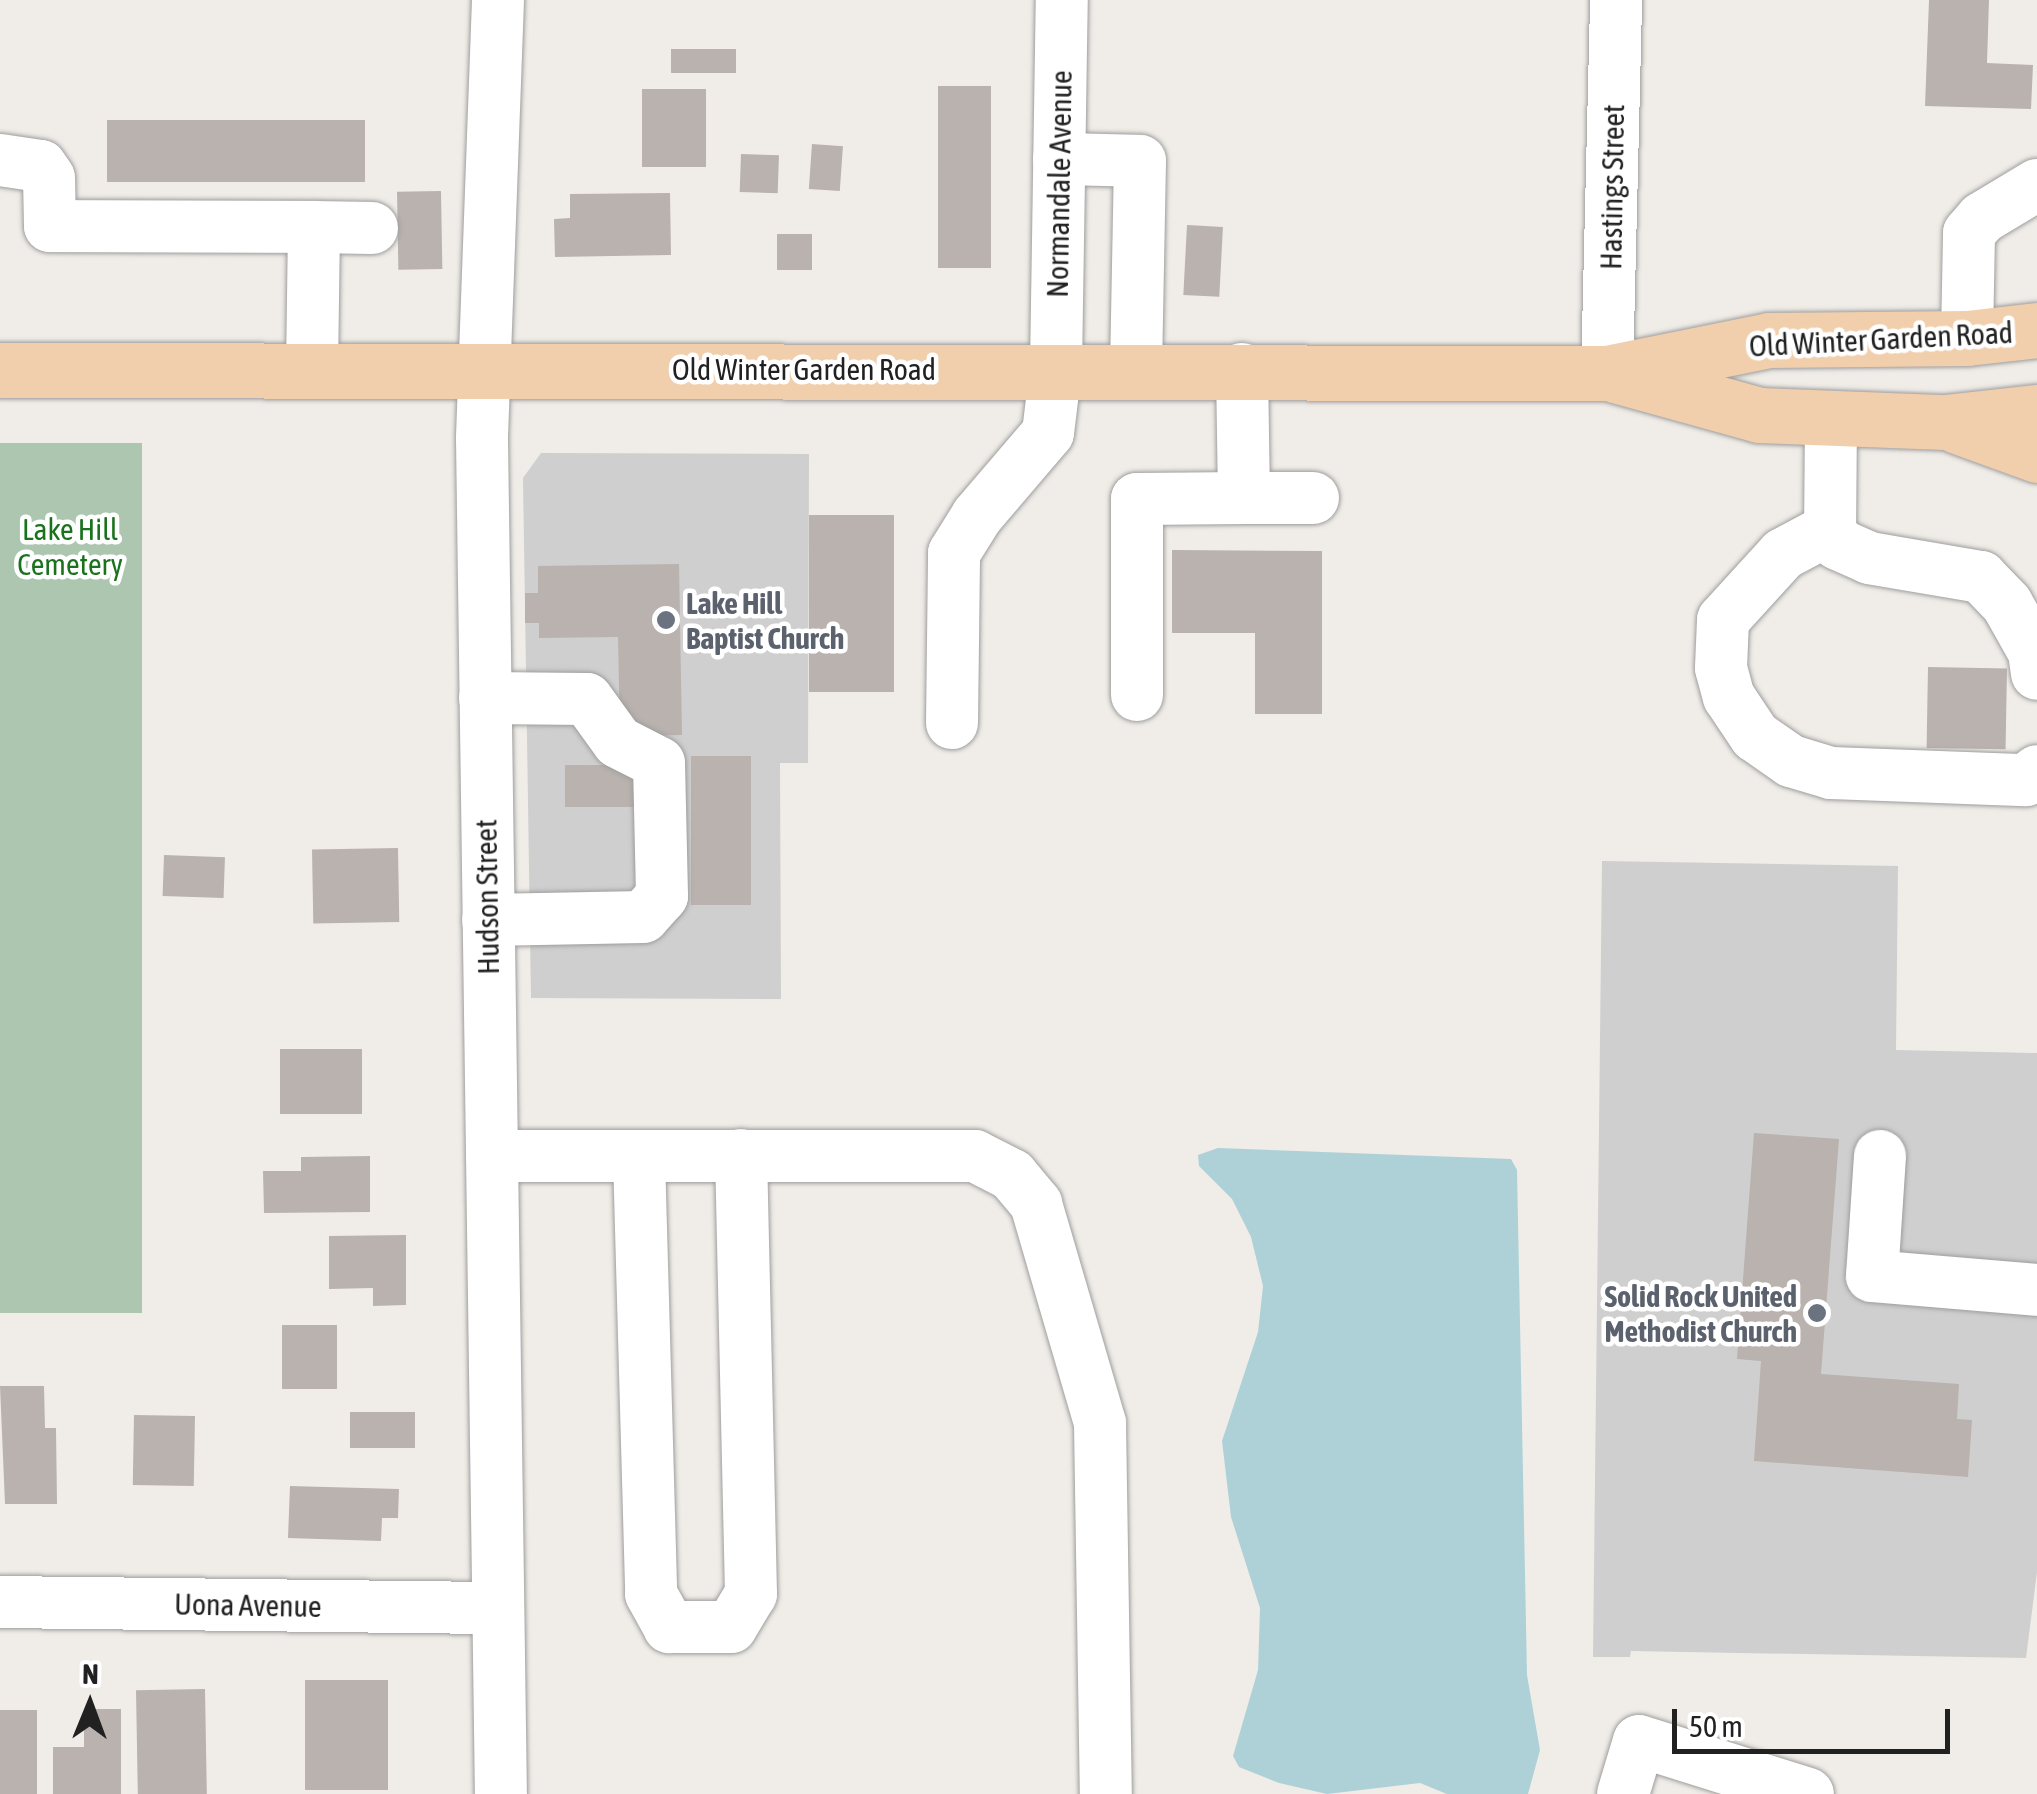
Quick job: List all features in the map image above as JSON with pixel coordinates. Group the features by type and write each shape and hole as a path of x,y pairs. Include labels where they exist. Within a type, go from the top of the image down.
{"main road":[{"name":"Old Winter Garden Road","path":"0,370 1056,367 1607,373 1769,340 1967,338 2037,330"},
{"name":"Old Winter Garden Road","path":"1607,373 1759,415 1945,422 2037,412"},
{"path":"1945,422 2037,455"}],"street":[{"name":"Hudson Street","path":"498,0 488,371 485,698 496,1608 502,1794"},
{"name":"Normandale Avenue","path":"952,724 954,554 977,516 1048,433 1056,367 1062,0"},
{"name":"Hastings Street","path":"1607,373 1616,0"},
{"path":"1060,159 1140,161 1136,368"},
{"path":"0,160 41,166 49,178 50,226 372,228"},
{"path":"1967,338 1969,234 1982,218 2037,185"},
{"path":"312,370 314,227"},
{"path":"1242,369 1244,498"},
{"path":"1832,420 1830,529 1838,544 1869,558 1980,577 2007,604 2034,652 2037,674"},
{"path":"1137,695 1136,499 1313,498"},
{"path":"1830,529 1783,554 1723,620 1721,668 1729,697 1756,736 1791,761 1831,772 2026,780 2037,770"},
{"path":"485,698 587,699 618,742 658,763 662,896 643,917 488,920"},
{"path":"639,1157 650,1594 670,1627 731,1627 752,1594 741,1155"},
{"path":"492,1156 976,1156 1012,1174 1036,1204 1100,1423 1106,1794"},
{"path":"1880,1156 1872,1276 2037,1290"},
{"name":"Uona Avenue","path":"0,1602 496,1608"},
{"path":"1623,1794 1639,1741 1808,1794"}],"shaded area":[{"name":"Lake Hill Baptist Church","path":"541,453 809,454 808,763 780,763 781,999 531,998 523,478"},
{"name":"Solid Rock United Methodist Church","path":"1602,861 1898,866 1896,1050 2037,1053 2037,1572 2026,1658 1631,1651 1630,1657 1593,1657"}],"green space":[{"name":"Lake Hill Cemetery","path":"0,443 142,443 142,1313 0,1313"}],"water":[{"path":"1218,1148 1511,1159 1517,1170 1527,1675 1540,1750 1528,1794 1447,1794 1420,1783 1327,1794 1279,1783 1239,1767 1233,1756 1258,1670 1260,1608 1231,1517 1222,1441 1258,1332 1263,1286 1251,1237 1232,1199 1199,1166 1198,1155"}],"building":[{"path":"1929,0 1989,0 1987,63 2033,65 2031,109 1925,106"},
{"path":"671,49 736,49 736,73 671,73"},
{"path":"938,86 991,86 991,268 938,268"},
{"path":"642,89 706,89 706,167 642,167"},
{"path":"107,120 365,120 365,182 107,182"},
{"path":"812,144 843,146 840,191 809,189"},
{"path":"741,154 779,155 778,193 740,192"},
{"path":"441,191 442,269 398,270 397,192"},
{"path":"670,193 671,255 555,257 554,219 570,218 570,194"},
{"path":"1187,225 1223,227 1219,297 1183,295"},
{"path":"777,234 812,234 812,270 777,270"},
{"path":"809,515 894,515 894,692 809,692"},
{"path":"1172,550 1322,551 1322,714 1255,714 1255,633 1172,633"},
{"path":"679,564 682,735 620,736 618,637 539,638 539,623 525,623 525,593 538,593 538,566"},
{"path":"1928,667 2007,668 2006,749 1927,748"},
{"path":"691,756 751,756 751,905 691,905"},
{"path":"565,765 636,765 636,807 565,807"},
{"path":"398,848 399,922 313,923 312,850"},
{"path":"164,855 225,857 224,898 163,896"},
{"path":"280,1049 362,1049 362,1114 280,1114"},
{"path":"1754,1133 1839,1139 1821,1374 1959,1384 1957,1419 1972,1420 1968,1477 1754,1461 1761,1361 1737,1359"},
{"path":"370,1156 370,1212 264,1213 263,1171 301,1171 301,1157"},
{"path":"406,1235 406,1305 373,1306 373,1288 329,1289 329,1236"},
{"path":"282,1325 337,1325 337,1389 282,1389"},
{"path":"0,1386 44,1386 45,1428 56,1428 57,1504 5,1504"},
{"path":"350,1412 415,1412 415,1448 350,1448"},
{"path":"134,1415 195,1416 194,1486 133,1485"},
{"path":"290,1486 399,1489 398,1518 382,1518 381,1541 288,1538"},
{"path":"305,1680 388,1680 388,1790 305,1790"},
{"path":"205,1689 207,1794 138,1794 136,1690"},
{"path":"84,1709 121,1709 121,1794 53,1794 53,1747 84,1747"},
{"path":"0,1710 37,1710 37,1794 0,1794"}],"place":[{"name":"Lake Hill Baptist Church","path":"666,620"},
{"name":"Solid Rock United Methodist Church","path":"1817,1313"}]}
